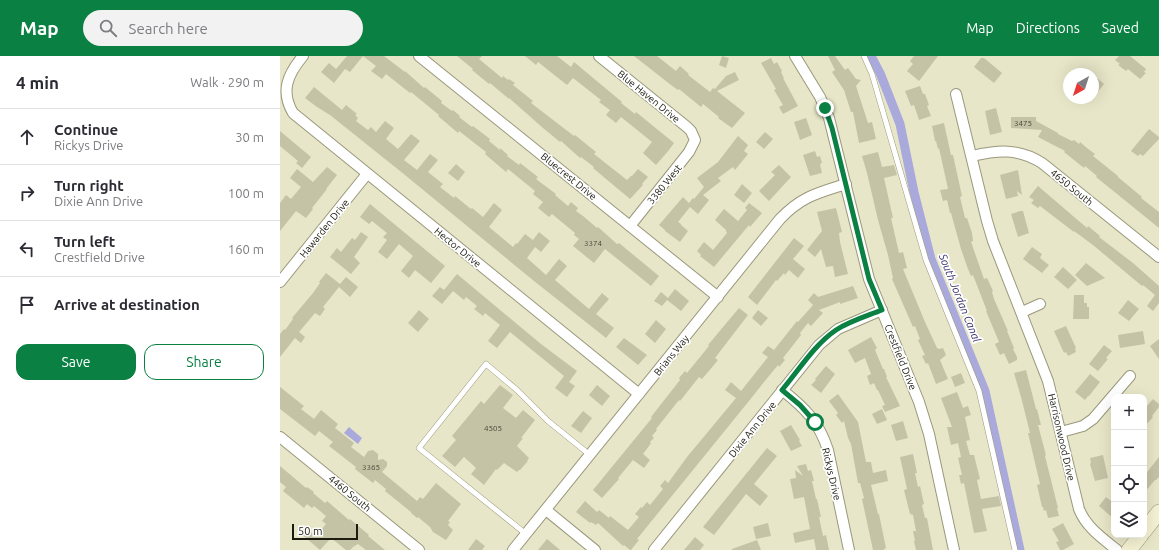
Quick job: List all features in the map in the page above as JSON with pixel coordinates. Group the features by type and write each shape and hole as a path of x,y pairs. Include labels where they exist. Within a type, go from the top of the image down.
{"street":[{"name":"Hector Drive","path":"303,56 288,76 284,86 283,96 286,105 293,113 639,394"},
{"name":"Bluecrest Drive","path":"419,56 718,297"},
{"name":"Blue Haven Drive","path":"599,56 687,127 694,135 695,140"},
{"name":"Crestfield Drive","path":"795,56 820,97 832,128 869,279 929,434 954,550"},
{"name":"Harrisonwood Drive","path":"956,94 990,231 1048,381 1081,515 1090,527 1117,550"},
{"name":"3380 West","path":"630,226 689,152 695,140"},
{"name":"4650 South","path":"972,156 996,151 1005,151 1021,153 1036,159 1159,257"},
{"name":"Hawarden Drive","path":"280,282 367,174"},
{"name":"Brians Way","path":"514,550 780,219 790,209 812,195 846,184"},
{"path":"1022,312 1040,304"},
{"name":"Dixie Ann Drive","path":"654,550 819,345 831,334 845,325 882,310"},
{"path":"1061,432 1083,426 1093,419 1130,376"},
{"name":"Rickys Drive","path":"782,390 806,410 822,435 828,450 849,550"},
{"name":"4460 South","path":"280,437 419,550"},
{"path":"546,510 595,550"},
{"path":"1147,527 1159,512"},
{"path":"1129,550 1139,538"}],"lane":[{"path":"864,56 872,74 926,260 979,391 1015,550"},
{"path":"526,534 419,448 486,364 517,390 548,421 590,455"}],"water":[{"path":"349,427 362,438 358,444 344,433"}],"building":[{"path":"347,56 363,56 350,72 345,69 334,83 321,72 329,63 336,69"},
{"path":"363,56 384,56 405,71 424,88 425,87 442,101 441,103 452,111 453,110 460,116 459,117 490,139 489,141 500,150 500,148 508,155 507,156 519,165 520,163 538,177 536,179 556,194 555,195 568,206 571,202 578,208 576,211 597,228 598,227 617,244 619,243 659,276 651,286 605,249 594,263 573,246 579,239 574,235 575,233 552,214 549,217 538,208 543,202 533,194 535,191 508,169 506,172 485,154 486,152 459,131 458,133 411,92 410,93 386,74 382,79 371,71 376,66"},
{"path":"457,56 482,56 479,59 502,78 503,76 515,83 513,85 533,101 531,103 574,136 575,135 596,152 594,154 627,180 638,169 648,177 642,184 643,185 630,199 593,168 594,167 581,157 580,158 561,141 560,142"},
{"path":"525,56 557,56 571,67 574,62 622,102 621,103 635,114 636,112 674,143 656,165 643,153 652,142 621,117 616,123 606,115 610,110 599,102 601,100 573,78 567,85 538,62 536,65"},
{"path":"634,56 657,56 676,71 680,66 689,74 688,75 710,92 713,88 715,89 726,76 735,72 739,80 717,91 745,113 732,128 718,118 719,117 703,104 701,107"},
{"path":"722,56 729,58 726,68 719,65"},
{"path":"828,56 835,56 845,70 848,68 856,79 861,80 856,86 868,123 872,122 876,139 859,143 853,112 851,112 844,90 832,72 835,70"},
{"path":"914,56 938,56 919,81 907,71 913,64 910,61"},
{"path":"1119,56 1130,56 1146,69 1144,72 1146,73 1140,79 1128,69 1126,71 1118,65 1120,64 1115,60"},
{"path":"771,58 774,64 777,62 782,71 783,78 798,106 783,114 779,107 783,105 774,90 776,89 761,63"},
{"path":"981,58 984,58 1002,73 994,83 974,67"},
{"path":"1099,80 1104,84 1099,90"},
{"path":"920,86 923,94 925,94 929,105 927,106 931,116 919,120 914,105 911,106 905,91"},
{"path":"314,87 342,110 346,105 357,114 355,115 358,118 356,121 368,130 371,127 376,132 385,121 394,128 386,139 398,149 411,134 420,141 404,160 417,170 430,154 438,160 428,172 443,184 440,187 454,198 455,196 483,217 494,203 502,210 489,227 513,247 525,234 533,240 539,232 550,241 541,252 535,247 527,258 546,275 559,259 567,266 555,280 589,309 602,293 609,299 596,314 614,328 606,338 330,115 305,98"},
{"path":"996,108 1002,132 990,135 985,111"},
{"path":"1011,117 1036,117 1036,121 1058,134 1072,141 1074,140 1079,144 1080,142 1095,154 1093,156 1159,212 1159,228 1096,177 1097,176 1085,166 1084,168 1064,152 1065,151 1038,137 1042,130 1011,128"},
{"path":"806,118 812,135 800,140 794,122"},
{"path":"944,123 951,155 953,155 965,218 967,218 972,233 973,241 971,242 984,279 987,278 993,291 994,299 1008,331 1017,357 1017,360 1009,364 1004,353 1000,355 995,344 999,342 973,275 971,276 968,269 947,200 943,201 940,190 948,189 939,148 938,149 935,141 932,126"},
{"path":"1149,129 1159,137 1159,139 1143,156 1140,154 1138,156 1131,151"},
{"path":"280,131 311,157 302,168 296,163 298,161 280,146"},
{"path":"765,132 773,139 764,149 756,142"},
{"path":"738,136 748,145 744,151 748,154 735,170 733,167 718,178 721,181 703,195 709,200 698,214 690,207 678,222 688,231 680,242 659,225 683,197 689,203 693,198 694,199 704,187 697,178 718,162"},
{"path":"815,151 817,157 820,156 822,173 810,176 803,155"},
{"path":"878,152 882,167 894,165 897,175 884,178 899,253 903,252 907,268 903,269 937,348 943,348 946,355 940,360 948,379 936,384 928,363 926,364 922,356 925,355 918,340 920,339 915,326 913,327 892,279 888,255 862,156"},
{"path":"456,164 465,172 458,181 448,173"},
{"path":"779,165 791,177 769,201 759,191 775,175 771,172"},
{"path":"327,167 337,175 312,208 313,209 306,218 296,211 280,231 280,203 286,195 291,199 301,187 290,178 297,169 313,182"},
{"path":"1018,170 1022,195 1017,191 1018,196 1006,199 1000,175"},
{"path":"742,184 752,193 744,203 734,195"},
{"path":"1038,186 1159,286 1159,303 1153,311 1147,306 1155,295 1093,245 1040,206 1038,208 1031,203 1034,200 1029,197"},
{"path":"749,203 762,213 750,227 749,225 714,267 700,256 701,255 697,251 704,242 713,250 727,233 726,230 715,220 724,209 738,221 747,210 745,208"},
{"path":"370,204 445,266 431,283 415,270 409,278 401,271 413,256 399,244 387,259 378,252 387,240 383,237 387,233 372,221 369,224 360,217"},
{"path":"836,208 842,232 839,233 840,242 848,274 835,277 833,266 826,267 821,249 815,257 807,250 822,231 817,212"},
{"path":"1023,211 1029,233 1018,237 1011,214"},
{"path":"361,232 368,237 354,257 360,263 351,274 330,257 337,248 341,252 352,238 355,240"},
{"path":"794,238 804,246 793,259 805,269 798,278 789,270 785,275 784,273 777,281 776,280 757,305 748,297"},
{"path":"1032,247 1042,254 1040,258 1049,265 1042,273 1023,259"},
{"path":"1086,263 1105,278 1087,286 1075,275"},
{"path":"1063,267 1077,280 1068,289 1054,277"},
{"path":"326,273 340,284 346,277 358,287 350,297 339,287 323,307 325,309 320,316 315,313 299,332 305,337 301,343 295,338 280,357 280,334 284,329 285,330 293,319 292,318 313,293"},
{"path":"457,274 541,344 577,371 569,382 575,386 567,397 555,388 564,376 510,332 497,348 488,341 500,325 485,313 483,316 474,309 477,306 466,297 464,300 453,291 442,304 432,296 440,287 444,290"},
{"path":"853,286 858,298 840,304 840,302 819,310 823,313 811,326 808,323 800,333 801,335 783,358 785,360 779,367 778,365 764,382 637,539 639,540 631,550 624,545 623,546 598,523 596,525 591,522 590,523 576,512 585,501 597,512 599,510 609,518 610,516 628,530 639,517 635,514 647,502 650,505 663,489 660,486 665,480 668,483 687,457 736,398 725,390 731,382 741,391 768,357 762,353 768,346 774,350 797,321 798,322 813,305 808,300 814,293 818,297"},
{"path":"675,289 689,301 681,311 667,300 662,306 654,301 661,292 668,298"},
{"path":"1074,295 1084,295 1084,303 1087,303 1087,307 1089,307 1089,319 1073,319"},
{"path":"1128,300 1139,309 1129,321 1118,313"},
{"path":"739,308 748,315 715,358 718,360 702,379 699,377 656,429 657,430 652,436 654,438 643,454 650,460 644,468 633,460 602,498 593,490 652,418 651,417 680,380 679,378 685,371 687,373"},
{"path":"419,310 429,319 418,332 408,323"},
{"path":"758,310 768,318 761,326 752,318"},
{"path":"656,320 666,329 655,343 645,334"},
{"path":"1066,326 1076,348 1076,352 1068,356 1066,352 1064,353 1054,331"},
{"path":"1143,331 1145,344 1120,348 1118,335"},
{"path":"871,337 877,348 875,350 886,377 900,406 885,412 882,406 885,405 878,390 874,383 870,385 867,376 871,374 865,358 855,363 848,350"},
{"path":"624,338 647,355 638,365 616,347"},
{"path":"1159,339 1159,359 1150,346"},
{"path":"1104,345 1112,351 1106,358 1108,359 1098,371 1089,364"},
{"path":"826,366 835,374 821,393 811,385"},
{"path":"1026,370 1041,425 1038,425 1059,516 1048,518 1046,510 1044,511 1042,507 1037,485 1040,484 1028,433 1030,433 1014,373"},
{"path":"961,373 965,383 955,387 951,377"},
{"path":"1090,374 1100,382 1085,400 1075,392"},
{"path":"500,385 513,395 503,408 516,418 523,410 535,420 521,438 523,438 517,446 529,458 517,472 504,463 497,470 496,469 484,485 471,474 476,468 464,457 455,467 442,456 456,440 452,436 481,401 484,404"},
{"path":"597,385 610,396 602,406 589,395"},
{"path":"280,387 304,406 301,409 314,419 321,410 338,424 335,428 354,443 351,447 364,457 368,451 373,450 378,454 378,460 383,459 387,462 387,466 382,472 417,501 420,497 423,499 436,483 461,504 448,521 450,522 448,525 453,530 446,540 433,532 430,527 385,491 386,489 375,480 373,483 355,469 356,467 329,446 333,442 319,431 315,436 280,409"},
{"path":"957,392 963,408 968,406 971,415 965,417 970,440 966,441 970,455 974,455 980,479 977,480 981,499 999,496 1001,506 982,509 987,531 974,533 964,483 961,484 959,475 962,475 958,458 961,457 958,443 951,445 947,427 952,427 941,398"},
{"path":"838,394 858,422 866,462 871,462 873,473 886,470 888,481 871,485 886,548 884,550 873,550 862,499 864,498 860,483 858,483 851,444 844,421 842,423 836,415 838,413 829,401"},
{"path":"1153,399 1159,404 1159,407 1152,416 1153,417 1147,424 1147,406"},
{"path":"882,409 887,420 877,424 872,414"},
{"path":"583,411 592,418 581,433 571,426"},
{"path":"903,421 908,438 896,441 891,425"},
{"path":"791,425 802,446 791,451 780,431"},
{"path":"767,448 777,456 754,484 768,496 760,506 746,494 714,535 703,527"},
{"path":"913,454 917,473 915,473 918,487 920,486 924,504 922,505 925,518 927,518 933,550 916,550 914,541 913,531 916,531 913,515 910,514 904,490 907,489 900,457"},
{"path":"1103,455 1108,478 1095,481 1090,464 1090,458"},
{"path":"1159,457 1159,477 1147,489 1147,472"},
{"path":"806,464 808,471 811,470 814,481 812,481 821,517 819,517 823,536 826,535 829,550 816,550 814,539 795,543 793,533 810,529 804,497 794,499 790,479 796,478 795,470 803,476 797,466"},
{"path":"280,466 306,488 307,487 314,492 313,493 325,503 327,501 349,520 350,519 385,550 366,550 358,544 350,550 346,550 331,538 320,550 299,532 304,526 316,536 326,524 322,521 326,516 314,506 312,508 307,504 304,508 283,491 286,487 280,482"},
{"path":"1106,497 1111,501 1111,516 1099,506"},
{"path":"768,523 771,536 756,539 753,527"},
{"path":"1063,523 1074,544 1060,550 1056,542 1059,541 1052,529"},
{"path":"695,537 704,545 700,550 684,550"},
{"path":"476,539 485,546 482,550 468,550"},
{"path":"547,539 560,550 538,550"},
{"path":"757,540 761,550 732,550 732,549"}],"waterway":[{"name":"South Jordan Canal","path":"871,56 880,73 900,124 914,192 931,259 985,391 1020,550"}],"route":[{"path":"815,422 800,405 782,390 819,345 831,334 845,325 882,310 869,279 832,128 825,108"}]}
